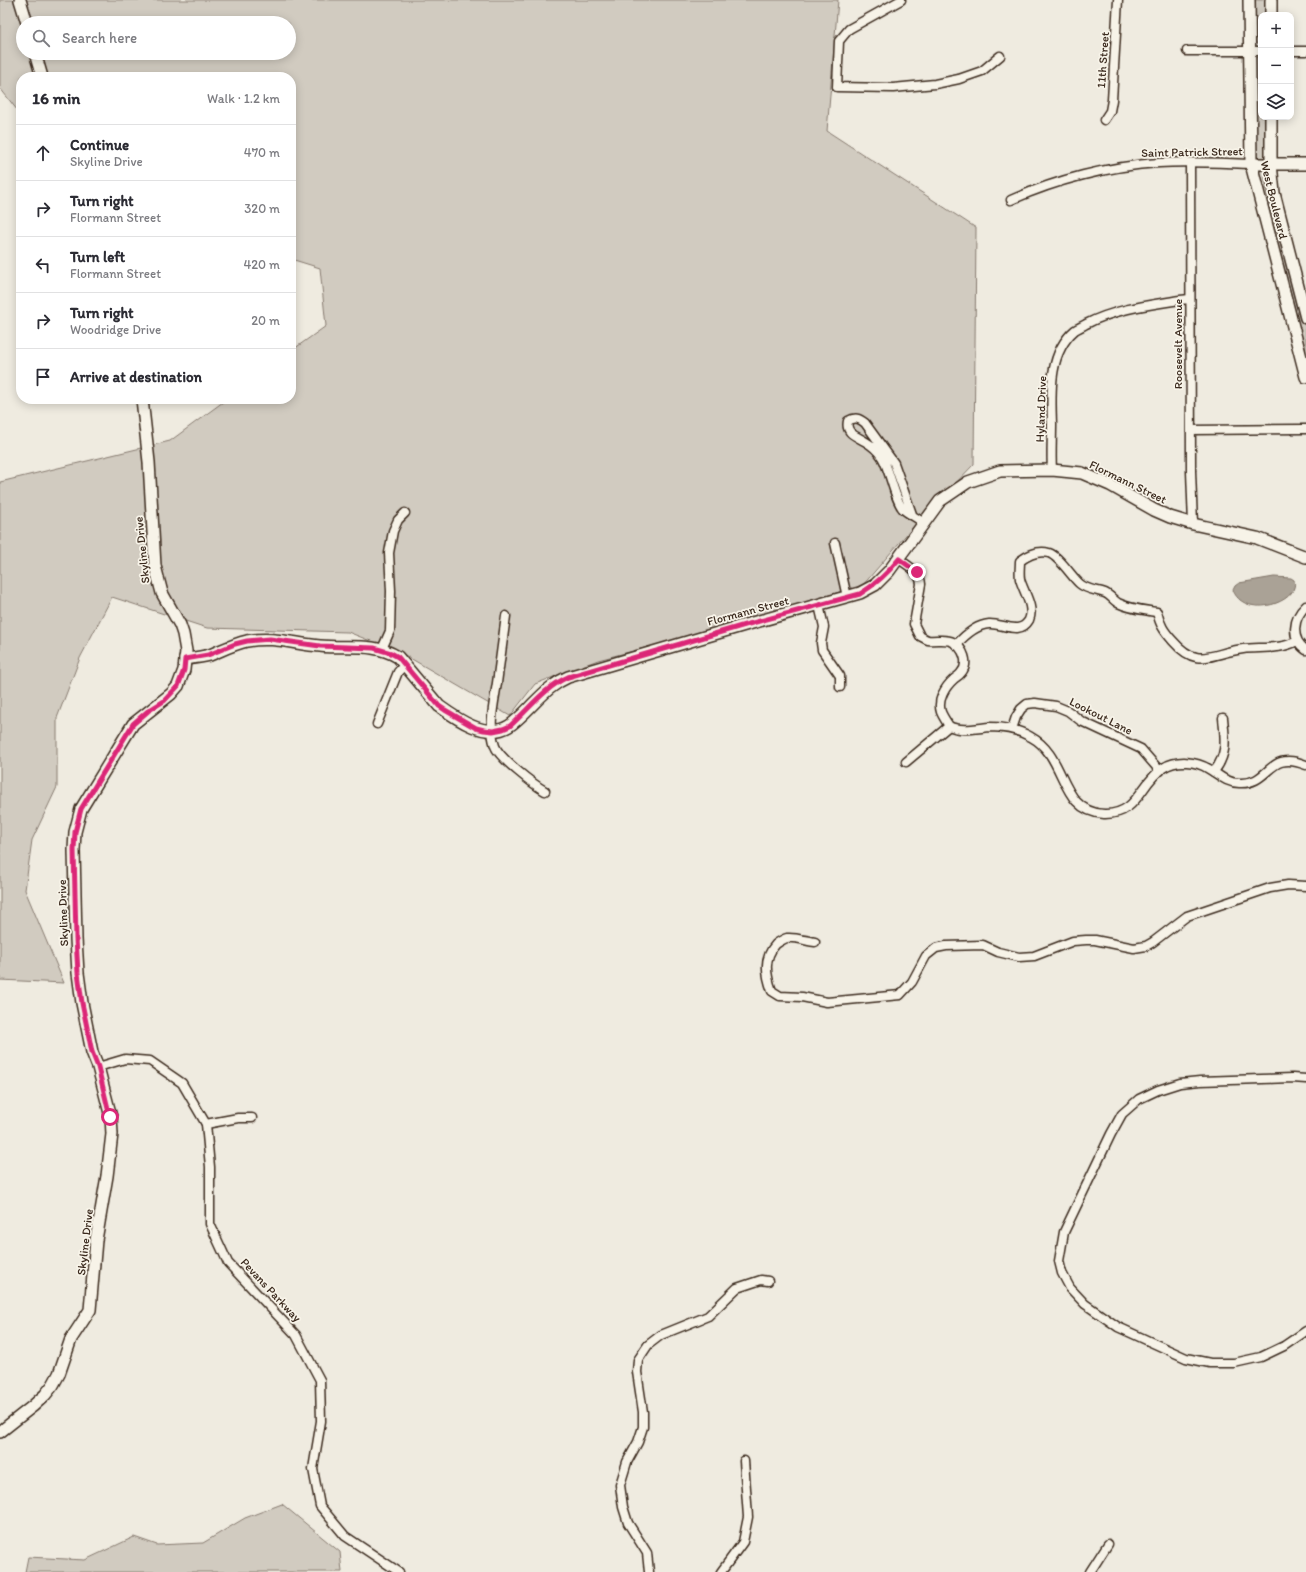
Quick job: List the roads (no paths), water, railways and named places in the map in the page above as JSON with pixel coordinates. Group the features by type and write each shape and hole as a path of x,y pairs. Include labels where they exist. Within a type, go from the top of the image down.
{"street":[{"path":"20,0 25,16"},
{"path":"901,0 849,29 839,41 837,86 893,88 916,87 959,79 982,71 1000,56"},
{"name":"11th Street","path":"1104,120 1110,111 1112,100 1118,0"},
{"name":"West Boulevard","path":"1249,0 1251,164 1306,377"},
{"path":"1271,0 1271,12"},
{"path":"1187,51 1258,51"},
{"path":"1294,51 1306,51"},
{"path":"37,60 41,72"},
{"name":"West Boulevard","path":"1271,120 1271,164 1274,193 1304,303 1306,318"},
{"name":"Roosevelt Avenue","path":"1190,163 1191,471 1193,524"},
{"name":"Saint Patrick Street","path":"1011,200 1039,188 1085,175 1144,164 1306,164"},
{"name":"Hyland Drive","path":"1052,470 1051,383 1056,360 1067,340 1076,330 1115,312 1190,299"},
{"name":"Skyline Drive","path":"0,1432 33,1406 53,1384 59,1374 71,1339 90,1310 96,1240 107,1176 112,1134 110,1117 98,1067 92,1052 78,973 74,850 75,832 81,809 133,724 148,711 164,701 178,686 184,670 185,659 183,634 180,625 162,593 155,566 142,404"},
{"path":"912,514 894,463 865,423 859,418 853,418 848,421 848,430 852,435 874,447 882,458 888,470 899,503 903,509 924,523"},
{"path":"1191,430 1306,429"},
{"name":"Flormann Street","path":"493,731 510,726 556,682 568,677 745,625 860,594 875,585 889,571 940,501 968,482 1000,471 1052,470 1082,473 1096,478 1154,510 1170,517 1193,524 1257,538 1306,557"},
{"path":"382,650 390,631 391,591 389,553 393,531 398,520 405,513"},
{"path":"835,543 847,597"},
{"path":"956,645 965,635 981,626 990,624 1015,628 1026,623 1030,618 1031,611 1020,578 1020,561 1028,555 1037,552 1049,554 1057,559 1081,585 1106,593 1117,602 1136,610 1157,612 1160,624 1182,652 1190,656 1199,658 1243,649 1288,647 1297,641"},
{"path":"899,559 917,572 920,578 920,588 914,624 920,636 928,640 951,641 964,653 966,661 964,668 961,674 954,678 944,690 942,697 941,711 949,726 960,729 992,727 1012,729 1032,737 1048,750 1054,758 1075,802 1094,812 1112,814 1123,810 1132,804 1148,783 1160,771 1165,767 1181,762 1199,764 1228,781 1237,783 1254,782 1274,764 1281,761 1298,761 1306,765"},
{"path":"819,605 824,627 821,643 822,650 840,676 840,688"},
{"path":"1306,606 1298,615 1296,620 1295,634 1297,641 1306,650"},
{"path":"506,616 497,686 492,710 493,731 496,748 501,755 536,786 545,790"},
{"path":"185,659 208,655 235,644 247,641 270,639 320,646 365,647 382,650 398,657 439,706 476,728 493,731"},
{"path":"377,724 398,672 405,664"},
{"name":"Lookout Lane","path":"1012,729 1016,717 1021,709 1027,704 1035,703 1056,706 1068,711 1081,721 1141,749 1160,771"},
{"path":"1214,772 1220,765 1225,752 1226,742 1223,718"},
{"path":"906,762 949,726"},
{"path":"815,942 787,938 779,942 773,948 767,959 766,972 772,991 780,996 802,997 827,1002 900,995 912,982 926,956 936,948 946,946 983,945 998,952 1019,957 1034,956 1073,942 1086,940 1095,940 1134,948 1146,946 1187,916 1270,888 1306,886"},
{"name":"Pevans Parkway","path":"98,1067 125,1059 150,1061 182,1083 206,1124 210,1167 210,1224 228,1263 296,1335 320,1380 321,1421 313,1469 320,1506 345,1536 398,1572"},
{"path":"1306,1079 1292,1078 1187,1082 1158,1090 1139,1099 1122,1114 1111,1134 1064,1232 1059,1261 1062,1273 1070,1288 1085,1304 1118,1327 1186,1358 1210,1362 1234,1363 1261,1357 1284,1346 1306,1331"},
{"path":"206,1124 238,1118 252,1118"},
{"path":"649,1572 647,1553 628,1523 623,1507 620,1485 627,1462 638,1442 642,1427 643,1412 637,1372 638,1360 648,1345 661,1335 708,1316 737,1288 748,1283 761,1280 768,1281"},
{"path":"721,1572 743,1542 748,1517 744,1461"},
{"path":"1090,1572 1108,1544"}]}
